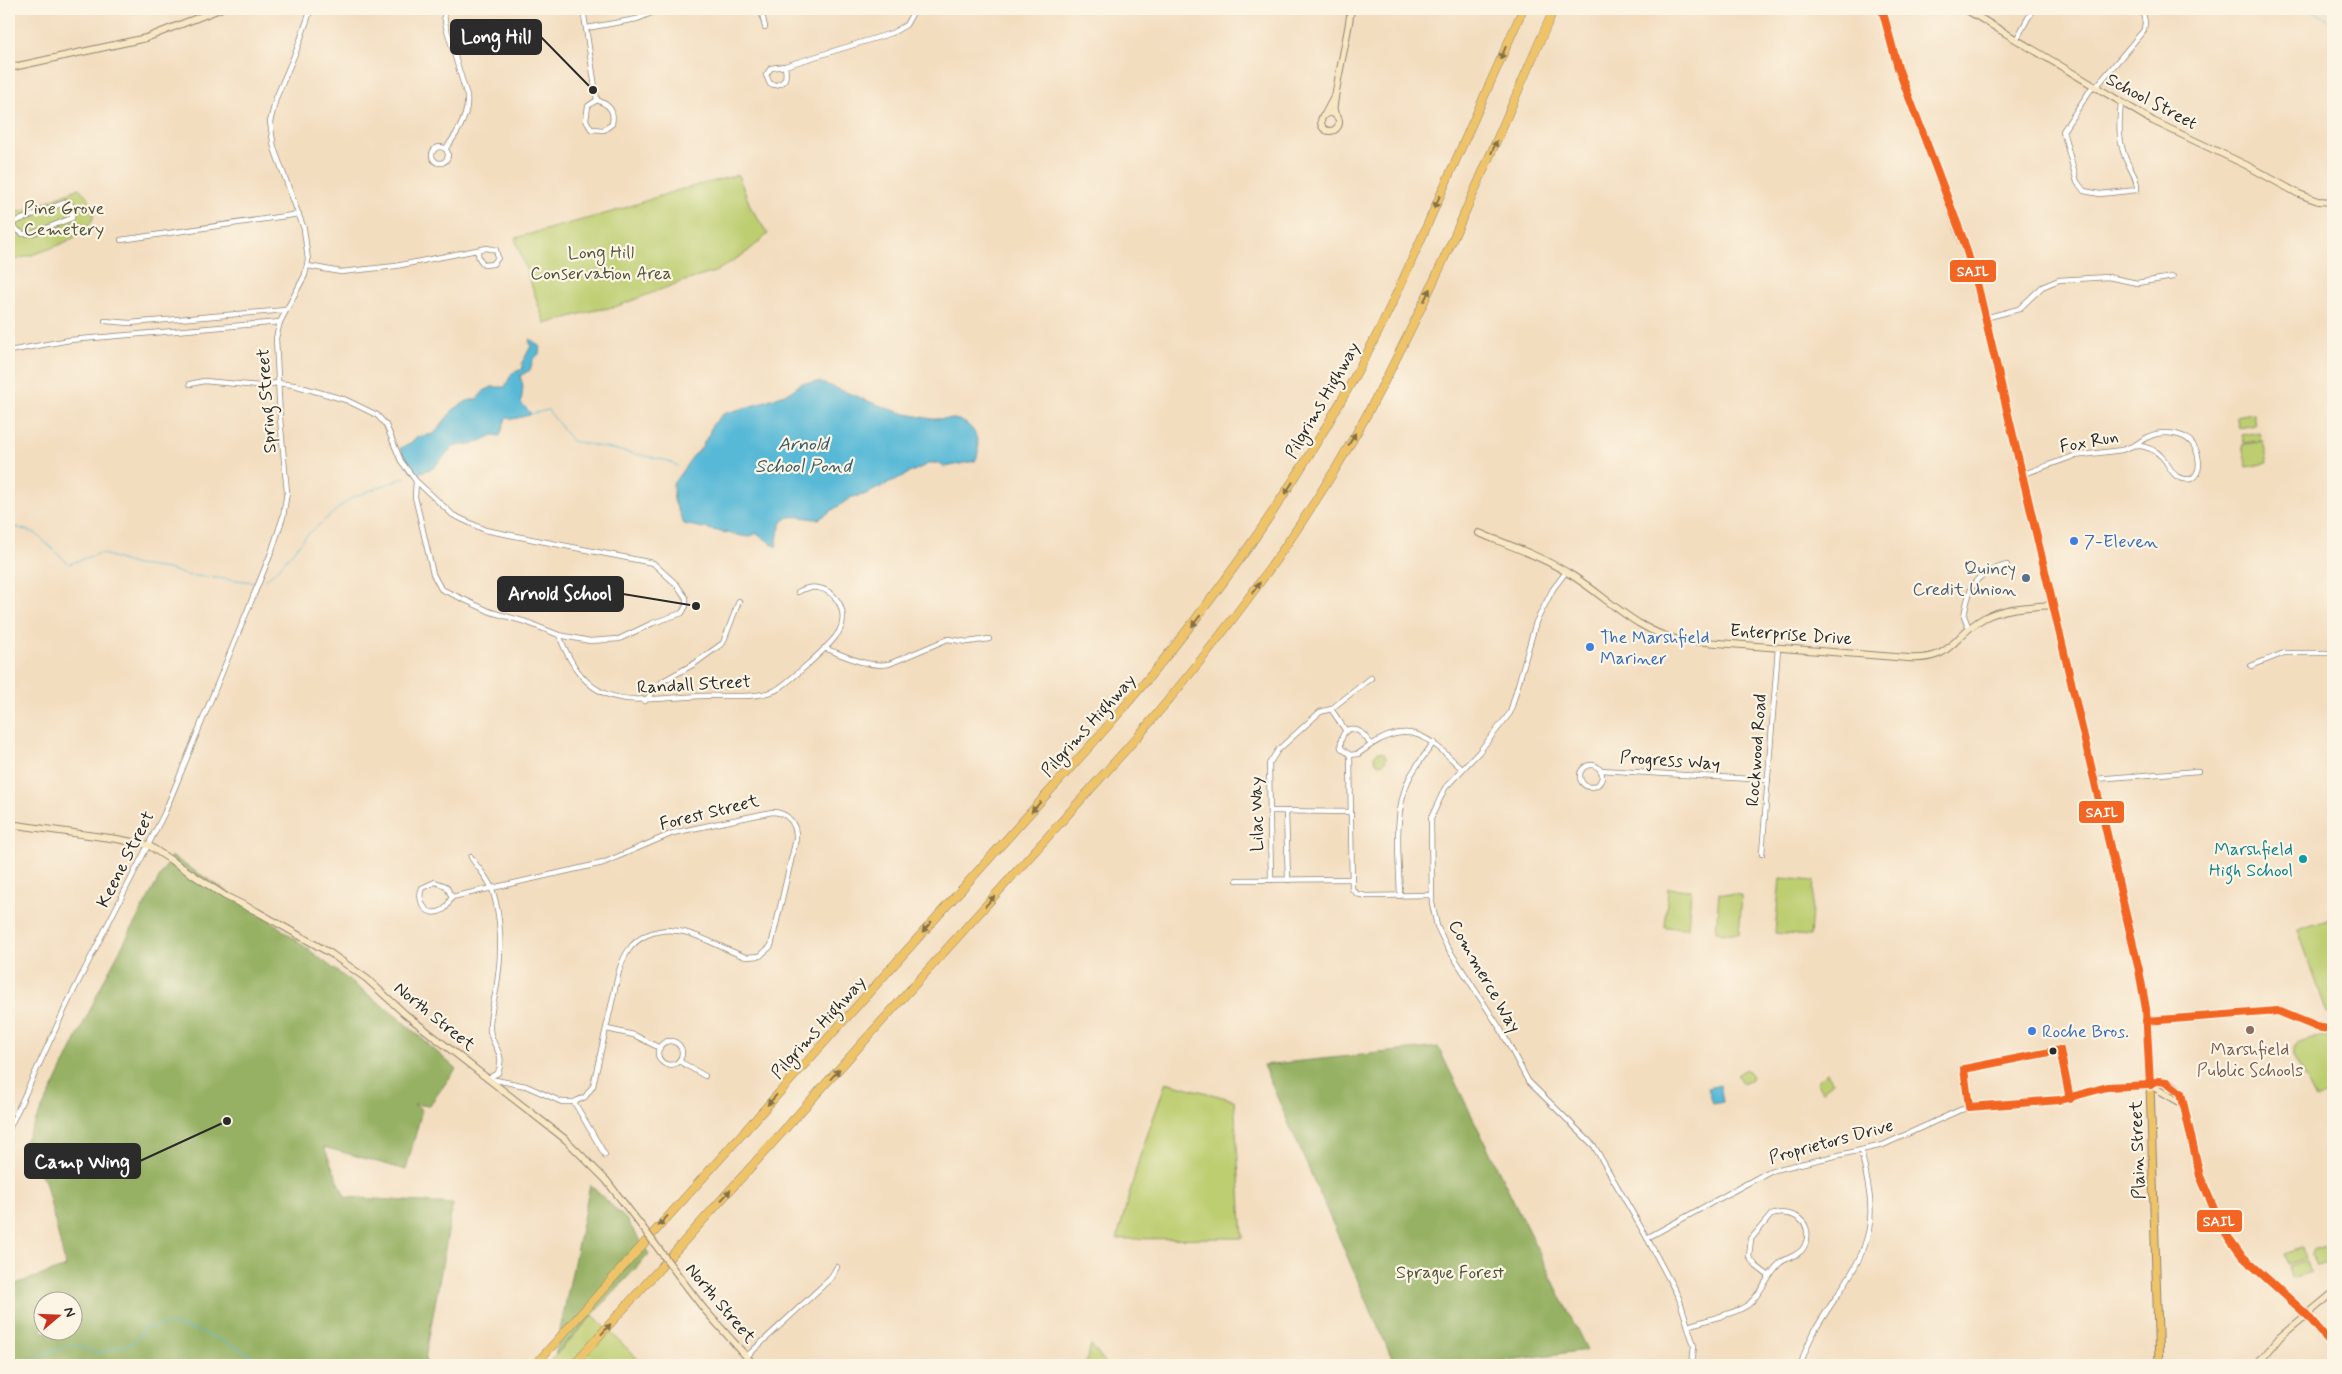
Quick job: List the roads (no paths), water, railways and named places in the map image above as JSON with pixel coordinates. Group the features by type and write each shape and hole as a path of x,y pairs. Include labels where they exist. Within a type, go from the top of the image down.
{"highway":[{"name":"Pilgrims Highway","path":"534,1365 1153,676 1227,579 1302,467 1373,342 1523,9"},
{"path":"574,1365 1140,734 1194,670 1246,602 1328,481 1402,348 1439,270 1554,9"}],"main road":[{"name":"Plain Street","path":"1882,9 1893,55 1971,261 2143,988 2150,1085 2159,1364"}],"street":[{"path":"9,68 142,39 220,9"},
{"name":"Spring Street","path":"254,596 278,534 287,500 287,480 277,383 276,338 280,322 298,291 308,266 306,238 274,148 270,122 276,98 297,49 311,9"},
{"path":"443,9 446,27 467,96 468,107 457,132 446,148"},
{"path":"583,9 597,100"},
{"path":"587,28 637,20 661,9"},
{"path":"761,9 765,27"},
{"path":"785,66 787,75 784,81 776,85 770,84 766,78 768,70 892,33 906,25 915,9"},
{"path":"1334,96 1333,108 1339,121 1338,127 1328,132 1321,126 1321,120 1339,82 1351,9"},
{"name":"School Street","path":"1965,9 2121,103 2298,194 2318,201 2333,202"},
{"path":"2016,40 2032,9"},
{"path":"2121,103 2120,134 2125,156 2137,184 2137,190 2100,194 2080,190 2063,131 2094,86 2144,30 2145,22 2142,9"},
{"path":"597,100 607,104 612,111 612,124 604,130 591,129 586,120 588,106 597,100"},
{"path":"1324,114 1332,113 1336,116"},
{"path":"69,201 73,209 72,218 31,234 23,234 9,224 69,201"},
{"path":"121,240 299,214"},
{"path":"308,266 341,272 396,266 477,250 488,248 494,249 498,253 497,260 490,265 484,265 479,258 477,250"},
{"path":"1986,318 2019,309 2042,287 2059,280 2108,277 2137,283 2173,277"},
{"path":"104,321 130,323 286,310"},
{"path":"9,351 70,340 280,322"},
{"path":"190,384 204,381 259,386 277,383 325,393 356,404 377,415 386,425 401,462 416,481 452,515 484,530 653,563 677,585 686,598 686,606 682,612 619,639 590,641 559,635 526,622 492,612 441,589 433,574 415,497 416,481"},
{"name":"Fox Run","path":"2021,474 2074,456 2122,450 2135,445 2149,436 2157,434 2173,434 2186,438 2191,442 2200,465 2198,472 2191,479 2177,478 2172,474 2161,455 2135,445"},
{"name":"Enterprise Drive","path":"1479,532 1535,554 1566,572 1639,624 1662,636 1689,642 1931,658 1943,654 1969,628 1985,618 2010,609 2053,605"},
{"path":"1969,628 1964,616 1973,583 1984,574 2007,565"},
{"name":"Commerce Way","path":"1566,572 1546,602 1536,622 1510,713 1445,788 1431,818 1432,895 1437,926 1446,945 1501,1030 1528,1081 1594,1146 1648,1238 1679,1298 1694,1346 1692,1365"},
{"name":"Randall Street","path":"559,635 570,661 586,682 601,692 618,698 645,701 767,693 782,686 840,631 842,615 838,601 827,590 821,587 809,587 798,592"},
{"name":"Keene Street","path":"9,1129 70,1000 167,807 254,596"},
{"path":"645,701 662,681 694,664 723,643 739,601"},
{"path":"824,648 858,660 882,665 948,638 968,642 989,639"},
{"name":"Rockwood Road","path":"1762,854 1778,648"},
{"path":"2251,666 2284,653 2333,653"},
{"name":"Lilac Way","path":"1271,880 1269,764 1278,750 1320,712 1330,709 1371,678"},
{"path":"1330,709 1346,731"},
{"path":"1346,731 1357,730 1364,735 1371,745"},
{"path":"1346,731 1340,740 1341,748 1350,755 1358,754 1388,735 1407,732 1416,733 1434,742 1462,769"},
{"path":"1400,896 1399,816 1402,797 1409,780 1434,742"},
{"path":"1350,755 1352,889 1356,894 1366,896 1432,895"},
{"name":"Progress Way","path":"1600,770 1602,780 1598,785 1588,787 1582,783 1580,776 1586,766 1594,765 1600,770 1768,780"},
{"path":"2094,779 2198,771"},
{"path":"1270,811 1351,812"},
{"path":"1286,811 1288,880"},
{"name":"Forest Street","path":"452,897 446,886 434,882 422,888 419,897 424,908 434,913 446,908 452,897 610,861 666,836 687,829 772,812 784,813 795,827 796,839 776,932 769,950 757,957 746,957 676,930 662,930 644,936 634,944 623,959 593,1086 585,1097 574,1102"},
{"name":"North Street","path":"9,824 148,845 225,896 267,917 347,964 376,987 404,1014 555,1131 586,1158 615,1191 678,1275 754,1365"},
{"path":"471,857 492,888 500,949 490,1030 501,1059 498,1073 488,1078"},
{"path":"1237,880 1351,879"},
{"path":"607,1029 634,1035 660,1048"},
{"path":"670,1041 677,1043 682,1054 679,1061 669,1065 662,1061 659,1055 660,1048 670,1041"},
{"path":"679,1061 705,1076"},
{"path":"488,1078 526,1086 562,1102 574,1102 605,1155"},
{"path":"2183,1104 2150,1085 2158,1080 2173,1084 2181,1093 2200,1176 2223,1230 2246,1260 2307,1315 2333,1346"},
{"name":"Proprietors Drive","path":"1648,1238 1770,1171 1893,1141 1949,1113 1970,1107 2060,1100 2107,1087 2150,1085"},
{"path":"1801,1365 1809,1340 1857,1264 1866,1240 1869,1229 1870,1202 1860,1150"},
{"path":"1688,1326 1749,1304 1780,1262 1800,1252 1808,1235 1806,1226 1798,1216 1789,1212 1772,1215 1751,1239 1749,1257 1756,1266 1769,1276"},
{"path":"746,1357 830,1279 837,1267"},
{"path":"2257,1365 2275,1342 2333,1293"},
{"path":"2001,1365 2010,1362 2016,1365"},
{"path":"2142,1365 2159,1364"}],"water":[{"path":"531,339 540,347 539,354 533,360 530,370 520,376 523,386 521,403 530,412 530,415 513,419 506,418 500,436 493,435 472,445 465,444 454,447 433,468 416,474 411,472 400,448 412,442 416,437 434,434 453,410 467,401 477,399 484,391 492,387 505,387 512,373 523,369 522,363 531,346 529,340"},
{"name":"Arnold School Pond","path":"819,382 906,414 932,419 956,419 965,423 975,433 978,448 977,457 975,461 945,467 938,463 930,463 864,495 852,497 819,519 787,518 779,529 776,547 757,533 749,537 684,524 674,501 673,484 693,456 699,451 712,425 723,414 790,392 802,383"},
{"path":"1720,1085 1723,1102 1713,1104 1708,1088"}],"waterway":[{"path":"2311,9 2333,23"},
{"path":"531,414 548,410 572,441 665,460 678,466"},
{"path":"265,580 278,569 307,535 351,498 406,477"},
{"path":"9,525 35,533 69,564 100,553 136,565 168,569 186,575 255,582"},
{"path":"24,1365 29,1360 73,1344 97,1353 133,1343 145,1328 165,1325 204,1333 232,1345 268,1365"},
{"path":"9,1352 17,1365"}],"place":[{"name":"Long Hill","path":"593,90"},
{"name":"7-Eleven","path":"2074,541"},
{"name":"Quincy Credit Union","path":"2026,578"},
{"name":"Arnold School","path":"696,606"},
{"name":"The Marshfield Mariner","path":"1590,647"},
{"name":"Marshfield High School","path":"2303,859"},
{"name":"Marshfield Public Schools","path":"2250,1030"},
{"name":"Roche Bros.","path":"2032,1031"},
{"name":"Camp Wing","path":"227,1121"}],"park label":[{"name":"Pine Grove Cemetery","path":"64,218"},
{"name":"Long Hill Conservation Area","path":"601,262"},
{"name":"Sprague Forest","path":"1450,1272"}]}
